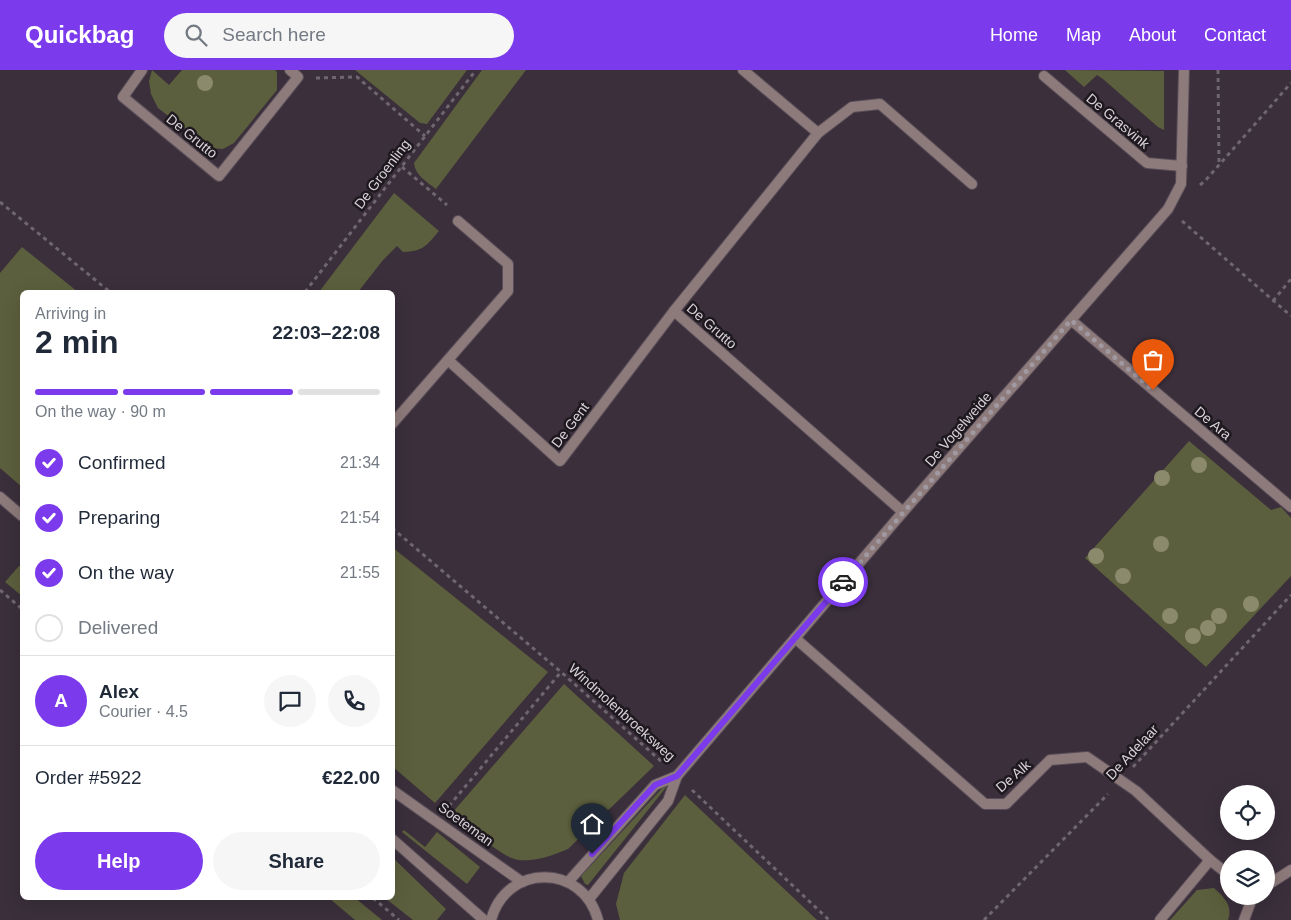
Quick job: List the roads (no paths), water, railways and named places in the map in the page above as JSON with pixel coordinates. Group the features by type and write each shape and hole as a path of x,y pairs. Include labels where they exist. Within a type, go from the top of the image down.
{"street":[{"name":"De Grutto","path":"142,70 123,97 219,176 298,77 290,70"},
{"path":"743,70 818,133"},
{"name":"De Vogelweide","path":"589,899 668,801 677,776 903,512 1168,209 1181,184 1184,70"},
{"name":"De Grasvink","path":"1044,76 1147,163 1182,166"},
{"name":"De Grutto","path":"903,512 674,311 818,133 852,107 880,104 972,184"},
{"path":"395,421 508,291 508,264 458,221"},
{"name":"De Gent","path":"448,360 560,460 674,311"},
{"name":"De Ara","path":"1071,320 1291,507"},
{"path":"0,497 20,514"},
{"name":"De Alk","path":"795,638 985,804 1006,804 1050,760 1087,758 1136,791 1220,868"},
{"name":"De Vogelweide","path":"568,882 655,785 677,776"},
{"name":"Soeteman","path":"395,792 522,882"},
{"path":"395,842 484,920"},
{"path":"1160,920 1210,860"},
{"path":"1275,880 1291,870"},
{"path":"491,920 493,911 500,899 510,889 522,882 543,877 553,877 578,888 589,899 596,910 598,920"},
{"path":"1244,920 1250,905"}]}
